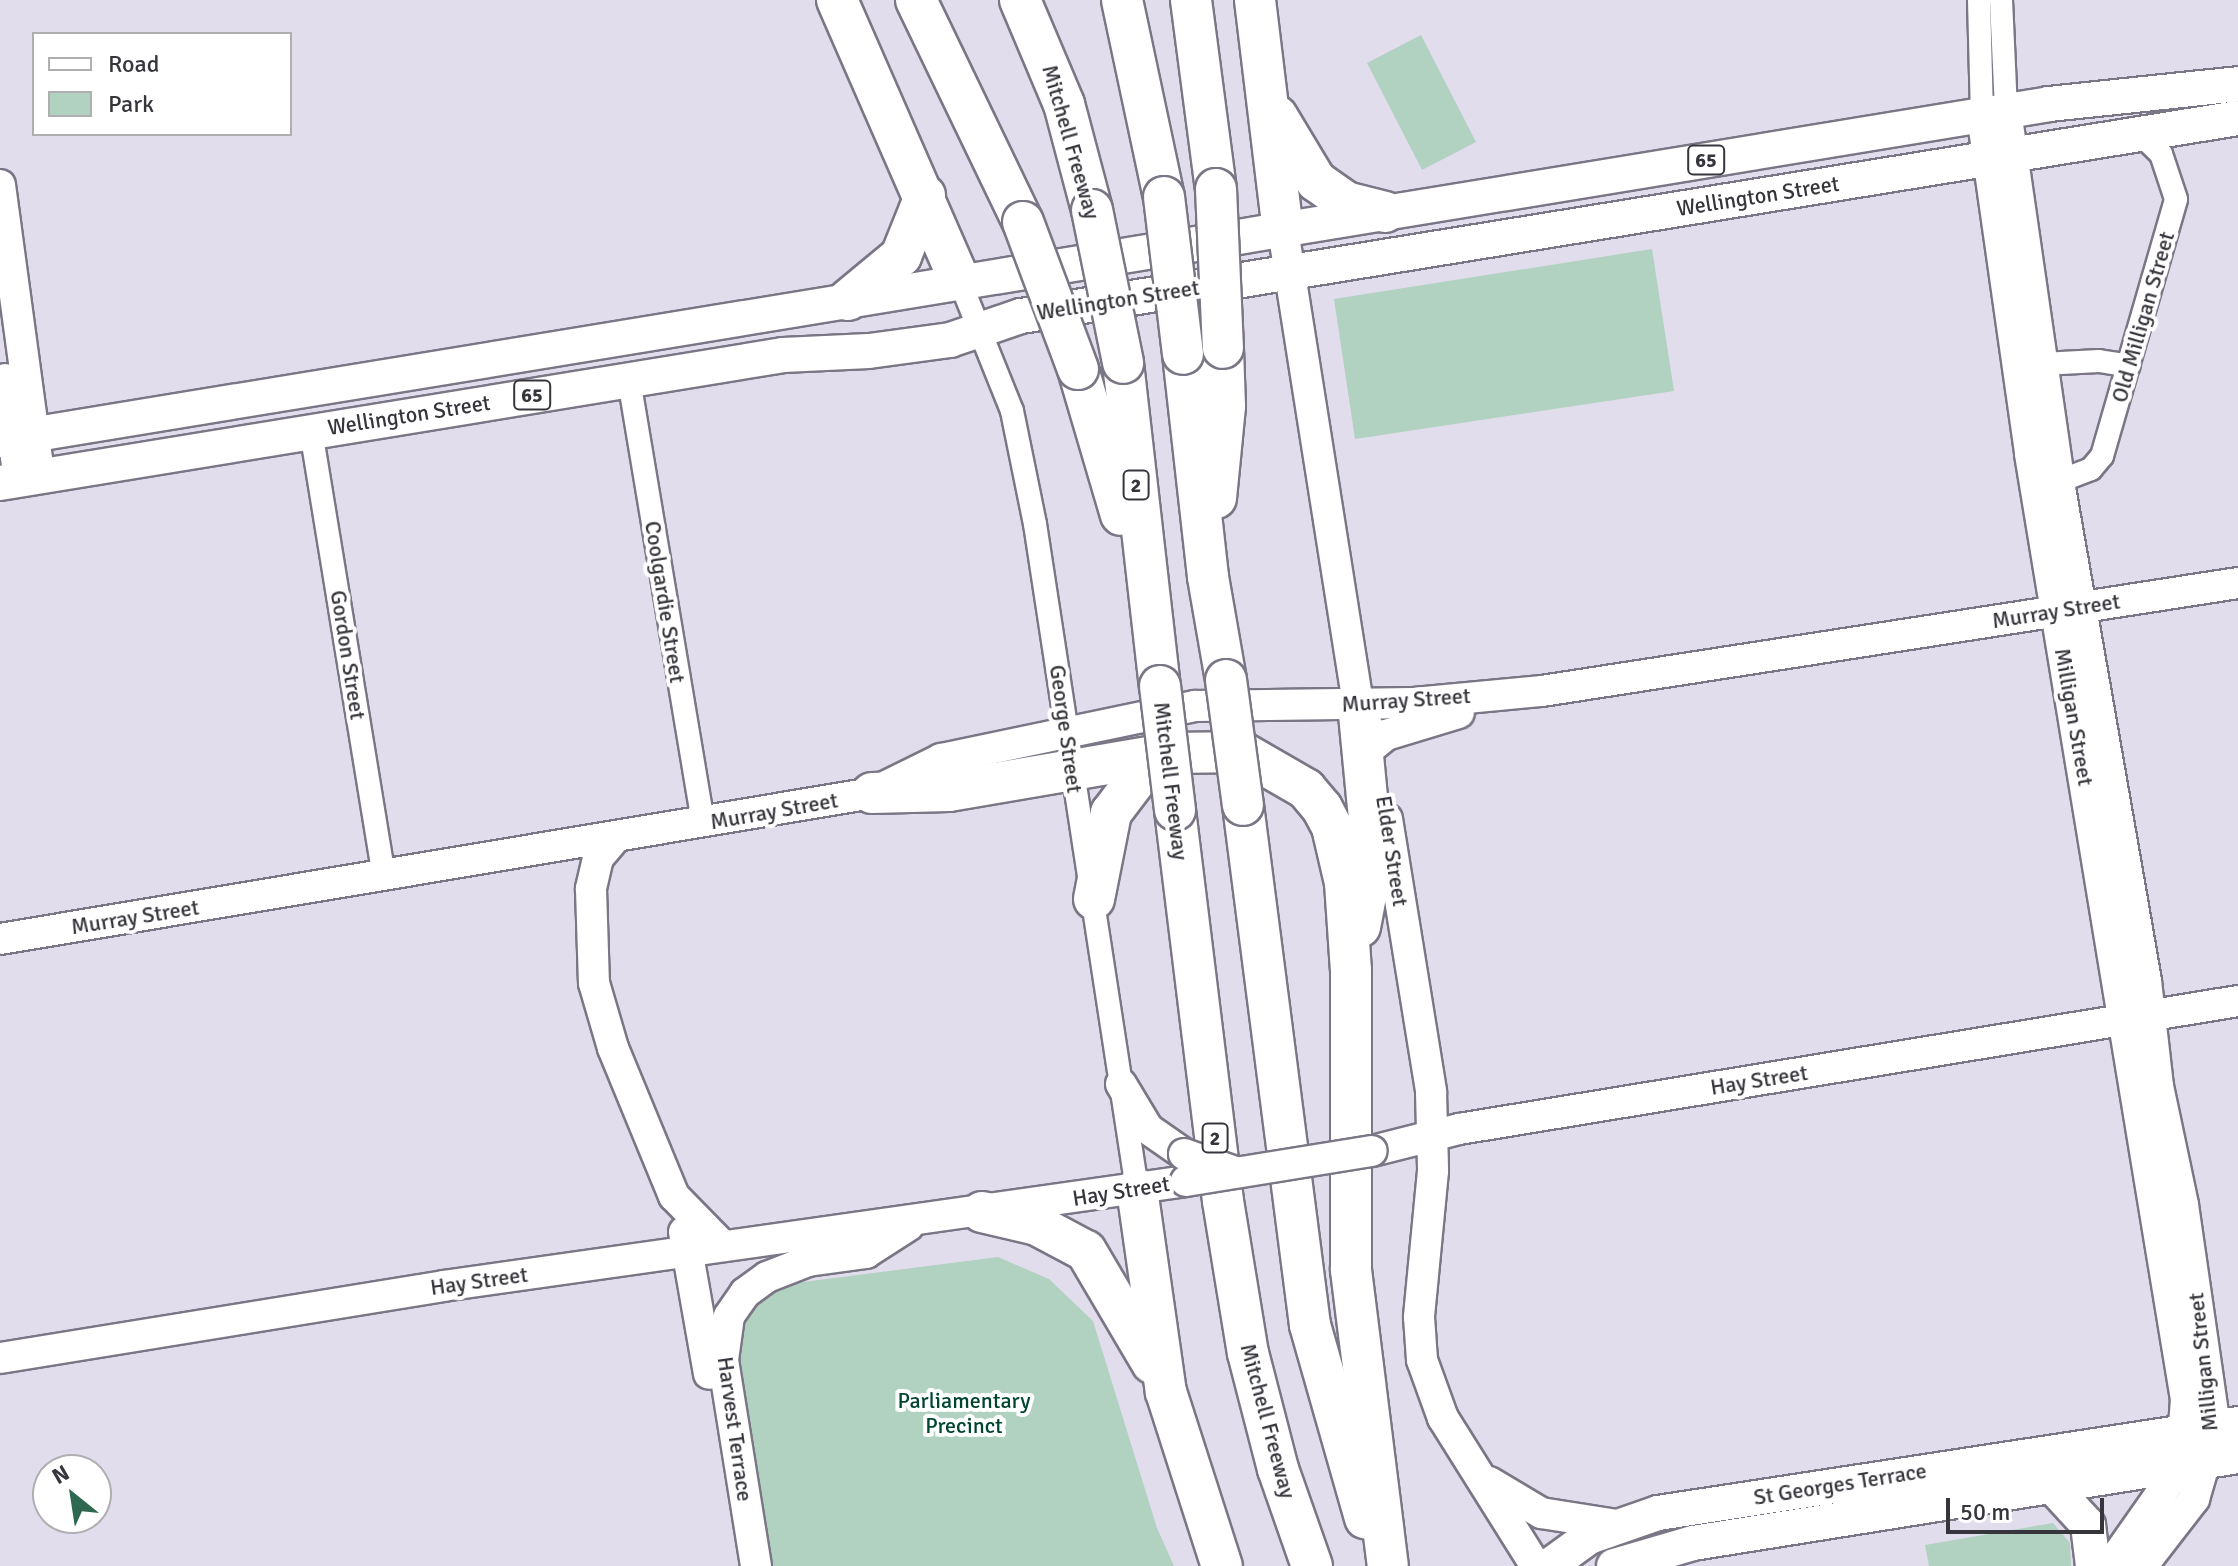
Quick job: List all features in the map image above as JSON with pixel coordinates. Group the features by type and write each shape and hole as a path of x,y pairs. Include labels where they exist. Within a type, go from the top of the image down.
{"highway":[{"path":"837,0 959,279"},
{"path":"916,0 1023,222 1078,369 1148,607"},
{"path":"1122,0 1164,197 1208,577 1226,680 1310,1325 1351,1479 1386,1566"},
{"path":"1191,0 1216,189 1225,406 1208,577"},
{"path":"1255,0 1283,230"},
{"name":"Mitchell Freeway","path":"1027,9 1064,104 1092,210 1123,363 1148,607 1223,1201 1248,1353 1278,1469 1312,1566"},
{"path":"1269,102 1316,181 1346,202 1385,212"},
{"path":"848,300 901,256 925,196"},
{"path":"1351,970 1373,859 1370,756 1358,704"},
{"path":"872,793 949,791 1172,753 1242,752 1306,789 1322,808 1332,827 1345,883 1351,970 1351,1270 1386,1566"},
{"path":"1094,899 1111,813 1142,772 1172,753"},
{"path":"1137,1189 1166,1392"},
{"path":"982,1212 1037,1225 1086,1251 1126,1313 1166,1392 1222,1566"}],"main road":[{"name":"Wellington Street","path":"15,437 959,279 1283,230 1994,113 2109,95 2238,84"},
{"name":"Milligan Street","path":"1994,113 1998,157 2068,610 2137,1017 2186,1399 2213,1428 2209,1461"},
{"name":"Wellington Street","path":"19,479 783,355 869,351 950,340 1021,316 2238,118"},
{"name":"Milligan Street","path":"1998,157 2042,364 2060,488 2068,610"},
{"path":"0,185 19,479"},
{"path":"1283,230 1358,704"},
{"path":"714,322 740,339 783,355"},
{"path":"0,337 15,437"},
{"name":"Murray Street","path":"0,939 384,878 872,793 941,759 1195,706 1358,704 1542,691 2238,583"},
{"name":"Murray Street","path":"1370,756 1402,728 1542,691"},
{"name":"Elder Street","path":"1370,756 1431,1092 1432,1135 1419,1342 1443,1418 1536,1566"},
{"name":"Harvest Terrace","path":"614,839 598,858 591,889 594,983 613,1048 674,1196 688,1250 738,1566"},
{"name":"Hay Street","path":"0,1358 688,1250 914,1222 1137,1189 1185,1167 1236,1173 1372,1151 1432,1135 2238,1001"},
{"path":"1121,1084 1148,1129 1185,1167"},
{"name":"Harvest Terrace","path":"674,1196 723,1246"},
{"name":"Harvest Terrace","path":"756,1566 723,1360 729,1316 745,1293 767,1277 808,1261 866,1253 914,1222"},
{"name":"St Georges Terrace","path":"1549,1566 1617,1525 1704,1505 2213,1428"},
{"path":"2110,1566 2209,1461"},
{"path":"2142,1566 2194,1499 2209,1461"},
{"name":"St Georges Terrace","path":"1614,1566 1693,1543 2209,1461"},
{"name":"Elder Street","path":"1473,1467 1520,1505 1563,1518 1617,1525"},
{"path":"2053,1487 2088,1525 2093,1566"}],"street":[{"name":"Milligan Street","path":"1979,0 1994,113"},
{"name":"Milligan Street","path":"1994,113 2001,0"},
{"name":"Old Milligan Street","path":"2060,488 2065,479 2091,469 2102,456 2176,199 2161,154 2139,133"},
{"name":"George Street","path":"959,279 1012,411 1094,899 1137,1189"},
{"path":"2042,364 2099,361 2129,366"},
{"name":"Coolgardie Street","path":"629,380 703,823"},
{"name":"Gordon Street","path":"311,431 384,878"}],"green space":[{"path":"1421,35 1476,142 1422,170 1367,63"},
{"path":"1652,249 1674,391 1355,439 1334,299"},
{"name":"Parliamentary Precinct","path":"998,1257 1049,1279 1093,1321 1157,1528 1174,1566 763,1566 734,1319 764,1287"},
{"path":"2053,1523 2070,1543 2071,1566 1929,1566 1925,1545"}]}
